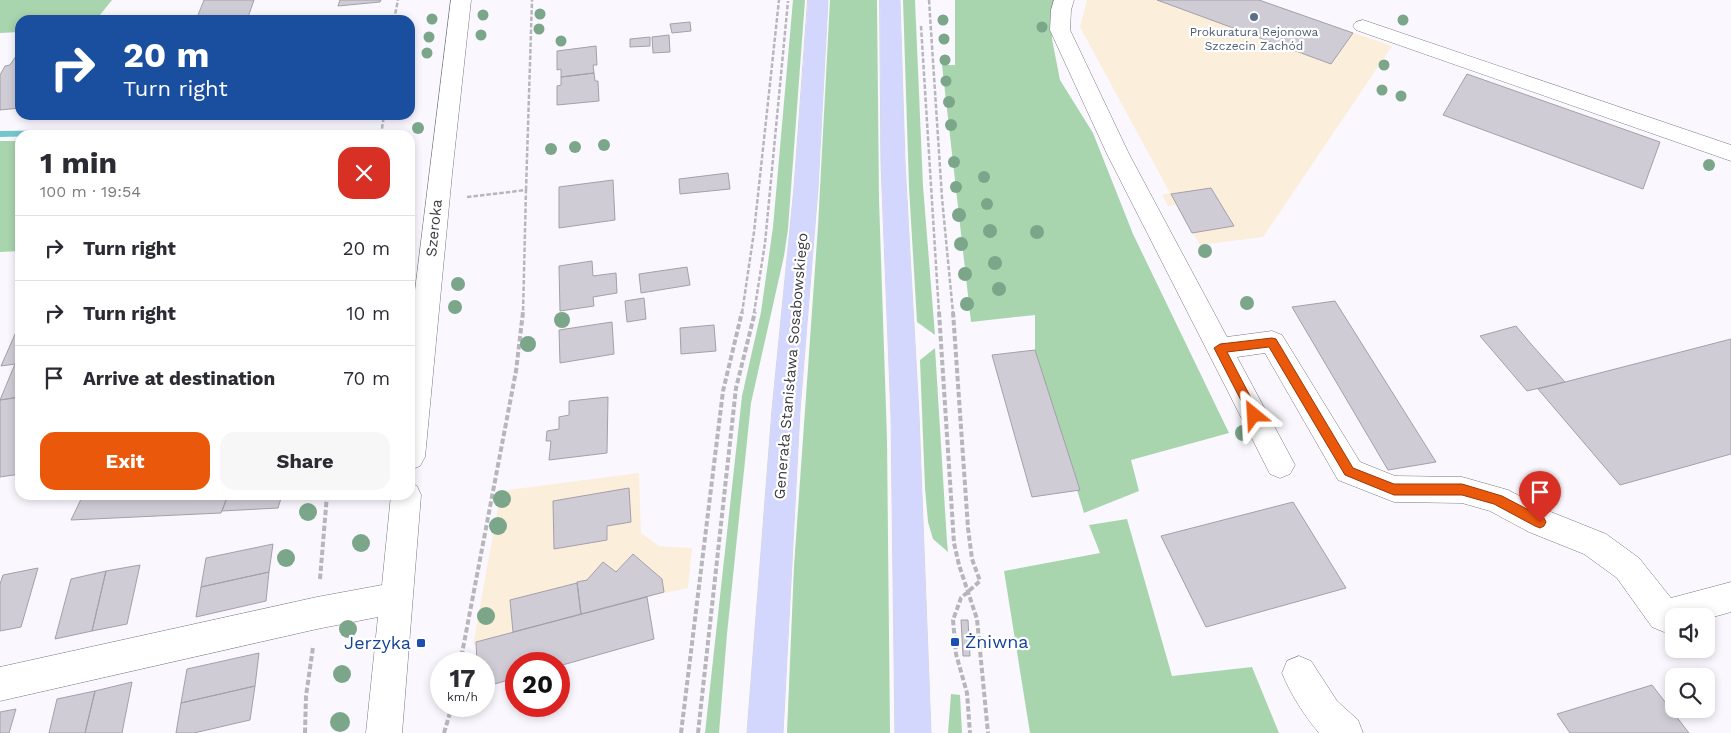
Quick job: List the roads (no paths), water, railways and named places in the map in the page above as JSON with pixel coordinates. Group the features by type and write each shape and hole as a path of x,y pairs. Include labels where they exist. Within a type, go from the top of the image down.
{"main road":[{"name":"Generała Stanisława Sosabowskiego","path":"765,733 786,410 807,180 818,0"},
{"path":"890,0 893,163 904,416 913,733"}],"street":[{"name":"Szeroka","path":"415,410 461,0"},
{"path":"1064,0 1061,10 1060,30 1118,154 1280,465"},
{"path":"1363,26 1731,153"},
{"path":"1220,348 1272,342 1349,472 1394,489 1462,490 1497,500 1540,522 1594,544 1628,568 1664,616 1731,597"},
{"path":"384,733 406,500"},
{"path":"0,684 317,613 396,598"},
{"path":"1299,673 1317,703 1337,727 1345,733"}],"waterway":[{"path":"0,134 15,134"}],"place":[{"name":"Prokuratura Rejonowa Szczecin Zachód","path":"1254,17"},
{"name":"Żniwna","path":"955,642"},
{"name":"Jerzyka","path":"421,643"}]}
